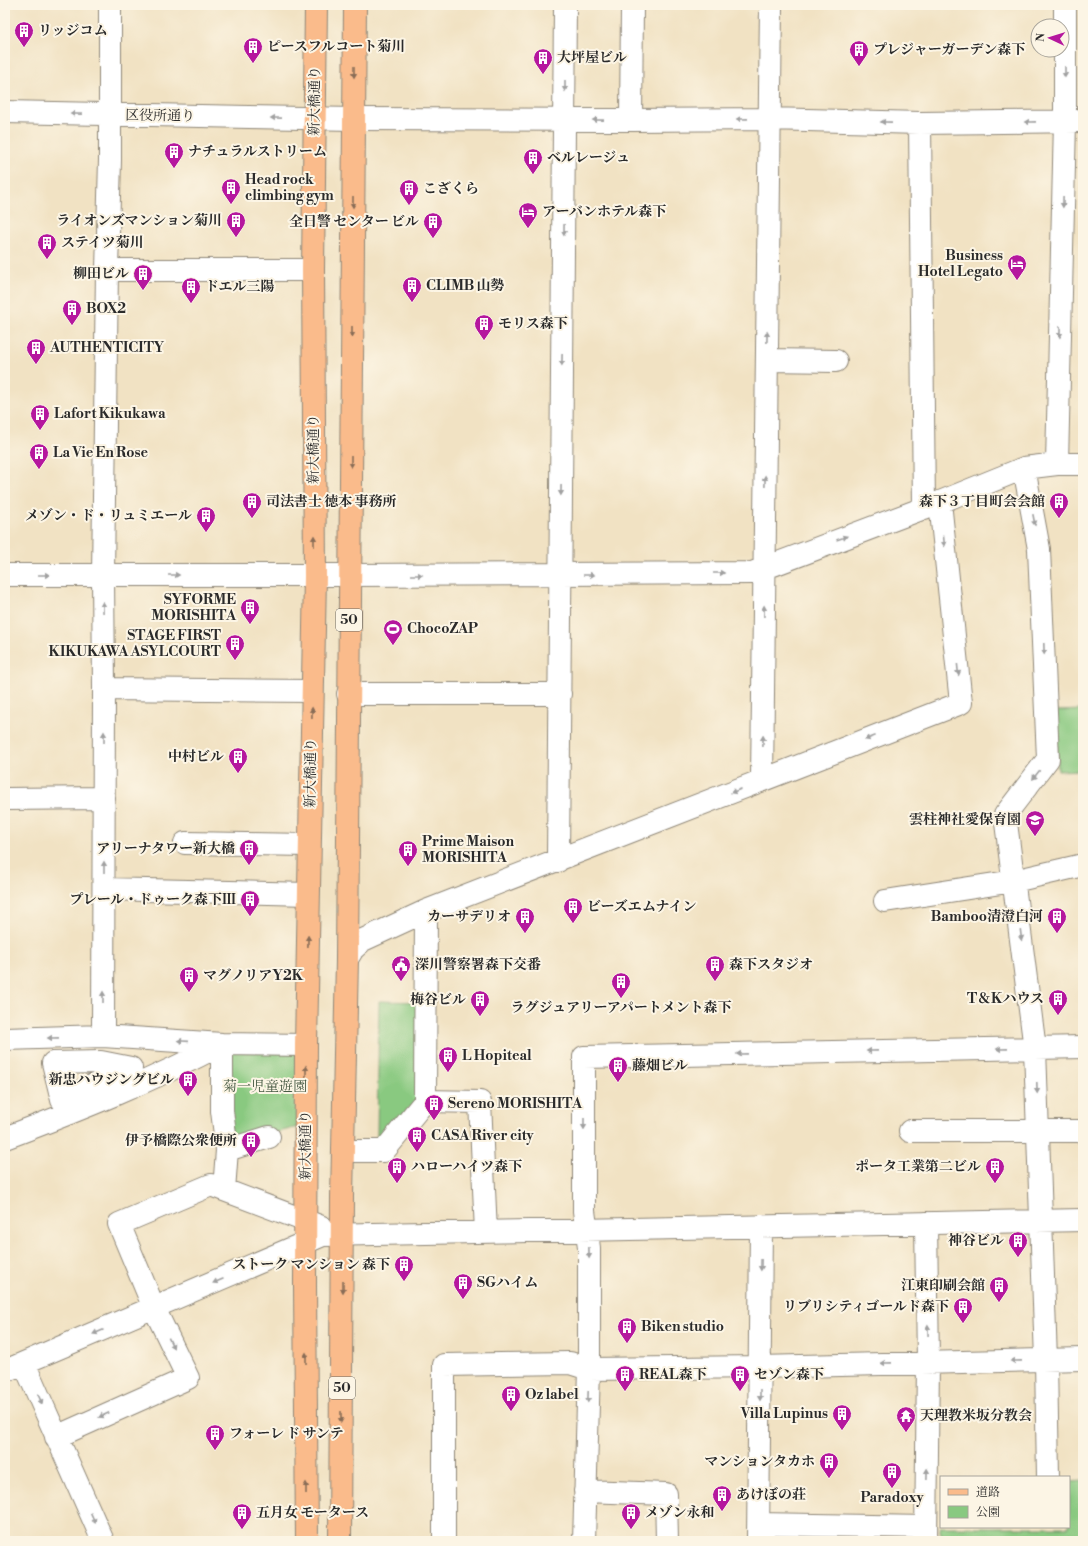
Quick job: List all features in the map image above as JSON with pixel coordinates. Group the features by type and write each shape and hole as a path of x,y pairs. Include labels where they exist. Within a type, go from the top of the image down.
{"main road":[{"name":"新大橋通り","path":"307,1541 305,1232 306,1045 314,576 316,5"},
{"name":"50","path":"340,1541 342,1234 347,959 348,694 355,5"}],"street":[{"path":"103,1036 103,575 110,115 110,5"},
{"path":"558,861 565,5"},
{"path":"631,120 632,5"},
{"path":"762,780 770,5"},
{"path":"1057,464 1074,121 1065,5"},
{"name":"区役所通り","path":"5,112 354,119 769,119 920,123 1074,121"},
{"path":"347,959 353,949 363,940 426,911 558,861 961,702 932,505 920,123"},
{"path":"107,270 314,270"},
{"path":"767,360 836,361"},
{"path":"5,575 350,576 752,573 932,505 1024,468 1057,464 1083,464"},
{"path":"1024,468 1040,549 1048,759 1005,815 1035,1049 1046,1360 1048,1476"},
{"path":"104,689 312,690"},
{"path":"348,694 560,694"},
{"path":"5,799 104,798"},
{"path":"184,843 309,845"},
{"path":"885,901 1014,881 1083,865"},
{"path":"104,890 308,894"},
{"path":"343,1151 384,1150 425,1101 426,911"},
{"path":"5,1038 103,1036 222,1044 306,1045"},
{"path":"5,1138 72,1112 179,1067 222,1044"},
{"path":"222,1044 222,1111 227,1150 224,1190"},
{"path":"584,1541 589,1369 589,1248 584,1211 584,1056 1083,1047"},
{"path":"425,1101 480,1102 486,1232"},
{"path":"910,1131 1083,1131"},
{"path":"227,1150 269,1137"},
{"path":"56,1437 188,1378 154,1308 119,1224 211,1186 224,1190 324,1242 342,1234 1083,1220"},
{"path":"761,1226 759,1533 926,1534 928,1362 926,1223"},
{"path":"103,1541 56,1437 15,1367 154,1308 305,1232"},
{"path":"444,1541 444,1365 570,1363 589,1369 760,1367 1083,1359"},
{"path":"585,1492 666,1494 667,1541"}],"green space":[{"path":"1083,710 1083,770 1058,771 1056,711"},
{"path":"379,1001 421,1002 419,1097 381,1139 377,1136"},
{"name":"菊一児童遊園","path":"226,1048 302,1049 302,1126 231,1144"},
{"path":"1083,1481 1083,1541 941,1541 941,1528 1070,1528 1070,1482"}],"place":[{"name":"リッジコム","path":"24,48"},
{"name":"ピースフルコート菊川","path":"253,64"},
{"name":"プレジャーガーデン森下","path":"859,67"},
{"name":"大坪屋ビル","path":"543,75"},
{"name":"ナチュラルストリーム","path":"174,169"},
{"name":"ベルレージュ","path":"533,175"},
{"name":"Head rock climbing gym","path":"231,205"},
{"name":"こざくら","path":"409,206"},
{"name":"アーバンホテル森下","path":"528,229"},
{"name":"ライオンズマンション菊川","path":"236,238"},
{"name":"全日警 センター ビル","path":"433,239"},
{"name":"ステイツ菊川","path":"47,260"},
{"name":"Business Hotel Legato","path":"1017,281"},
{"name":"柳田ビル","path":"143,291"},
{"name":"CLIMB 山勢","path":"412,303"},
{"name":"ドエル三陽","path":"191,304"},
{"name":"BOX2","path":"72,326"},
{"name":"モリス森下","path":"484,341"},
{"name":"AUTHENTICITY","path":"36,365"},
{"name":"Lafort Kikukawa","path":"40,431"},
{"name":"La Vie En Rose","path":"39,470"},
{"name":"司法書士 徳本 事務所","path":"252,519"},
{"name":"森下３丁目町会会館","path":"1059,519"},
{"name":"メゾン・ド・リュミエール","path":"206,533"},
{"name":"SYFORME MORISHITA","path":"250,625"},
{"name":"ChocoZAP","path":"393,646"},
{"name":"STAGE FIRST KIKUKAWA ASYLCOURT","path":"235,661"},
{"name":"中村ビル","path":"238,774"},
{"name":"雲柱神社愛保育園","path":"1035,837"},
{"name":"アリーナタワー新大橋","path":"249,866"},
{"name":"Prime Maison MORISHITA","path":"408,867"},
{"name":"プレール・ドゥーク森下Ⅲ","path":"250,917"},
{"name":"ビーズエムナイン","path":"573,924"},
{"name":"カーサデリオ","path":"525,934"},
{"name":"Bamboo清澄白河","path":"1057,934"},
{"name":"深川警察署森下交番","path":"401,982"},
{"name":"森下スタジオ","path":"715,982"},
{"name":"マグノリアY2K","path":"189,993"},
{"name":"ラグジュアリーアパートメント森下","path":"621,999"},
{"name":"T＆Kハウス","path":"1058,1016"},
{"name":"梅谷ビル","path":"480,1017"},
{"name":"L Hopiteal","path":"448,1073"},
{"name":"藤畑ビル","path":"618,1083"},
{"name":"新忠ハウジングビル","path":"188,1097"},
{"name":"Sereno MORISHITA","path":"434,1121"},
{"name":"CASA River city","path":"417,1153"},
{"name":"伊予橋際公衆便所","path":"251,1158"},
{"name":"ハローハイツ森下","path":"397,1184"},
{"name":"ポータ工業第二ビル","path":"995,1184"},
{"name":"神谷ビル","path":"1018,1258"},
{"name":"ストーク マンション 森下","path":"404,1282"},
{"name":"SGハイム","path":"463,1300"},
{"name":"江東印刷会館","path":"999,1303"},
{"name":"リブリシティゴールド森下","path":"963,1324"},
{"name":"Biken studio","path":"627,1344"},
{"name":"REAL森下","path":"625,1392"},
{"name":"セゾン森下","path":"740,1392"},
{"name":"Oz label","path":"511,1412"},
{"name":"Villa Lupinus","path":"842,1431"},
{"name":"天理教米坂分教会","path":"906,1433"},
{"name":"フォーレ ド サンテ","path":"215,1451"},
{"name":"マンションタカホ","path":"829,1479"},
{"name":"Paradoxy","path":"892,1489"},
{"name":"あけぼの荘","path":"722,1512"},
{"name":"五月女 モータース","path":"242,1530"},
{"name":"メゾン永和","path":"631,1530"}]}
